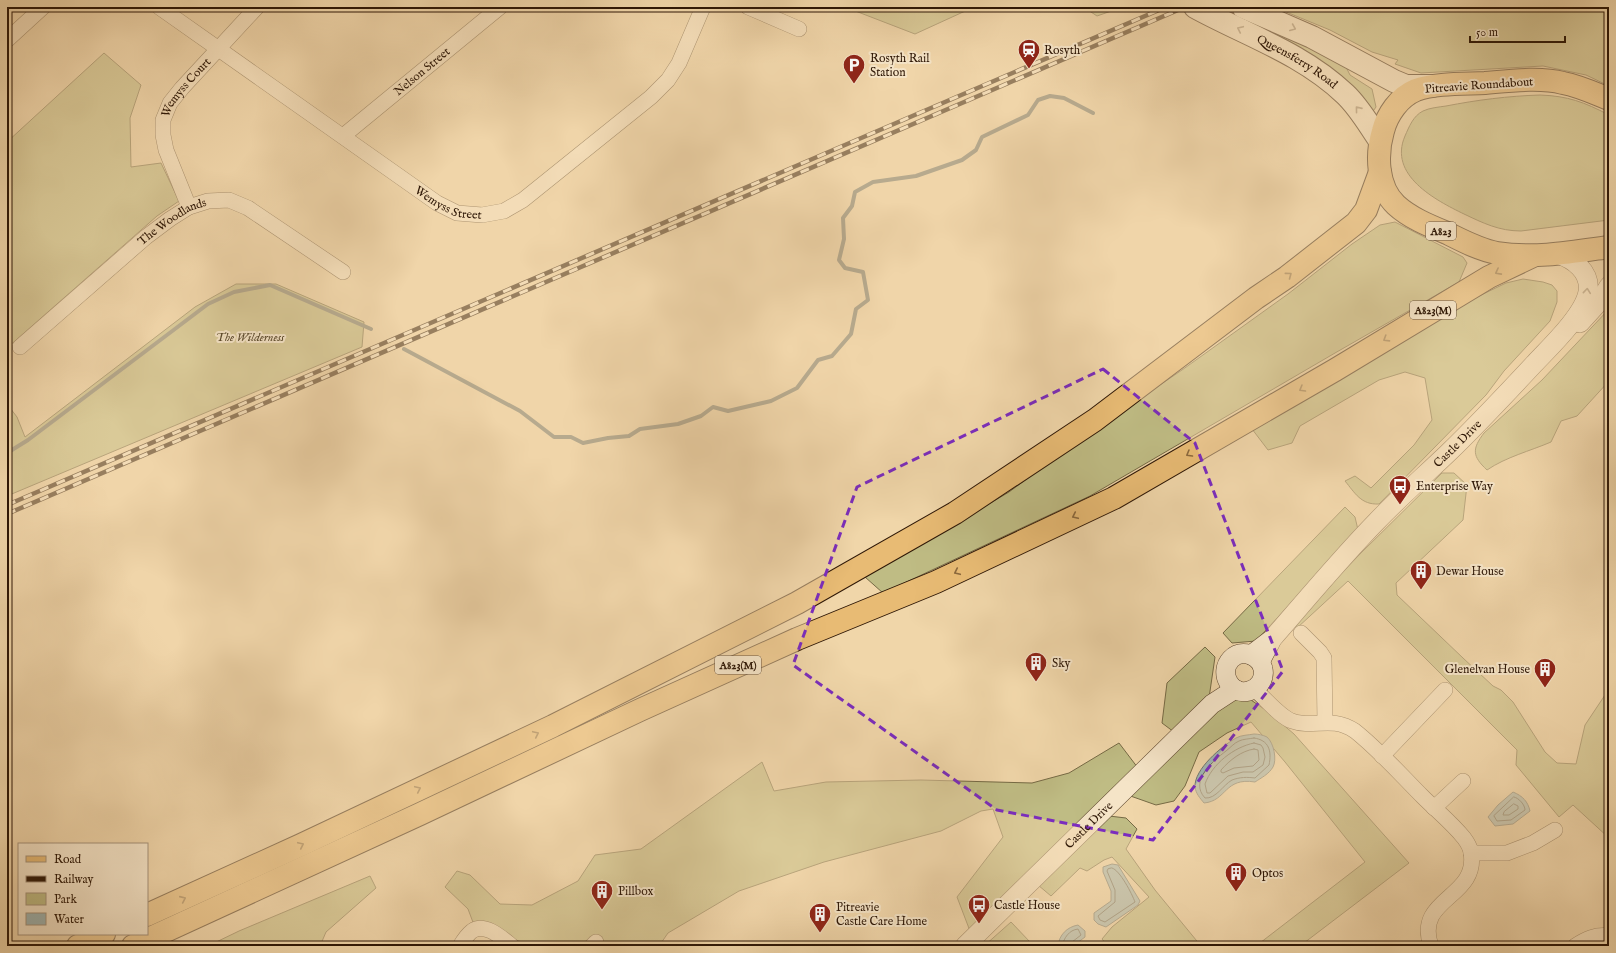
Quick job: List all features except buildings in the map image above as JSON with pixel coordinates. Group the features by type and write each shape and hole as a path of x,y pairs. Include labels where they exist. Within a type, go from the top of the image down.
{"main road":[{"name":"Queensferry Road","path":"1243,7 1312,37 1406,86 1433,86"},
{"name":"Queensferry Road","path":"1199,9 1298,58 1327,78 1346,95 1361,113 1380,141"},
{"name":"Pitreavie Roundabout","path":"1609,99 1562,82 1521,80 1433,86 1415,90 1393,109 1386,121 1380,141 1378,157 1380,172 1390,198 1397,206 1416,218 1483,249 1496,253 1533,256 1609,247"},
{"name":"A823(M)","path":"148,915 301,845 553,726 797,603 955,513 1095,420 1256,298 1287,277 1356,223 1366,210 1380,172"},
{"name":"A823(M)","path":"132,946 420,814 647,706 797,639 936,582 1114,498 1335,370 1489,277 1533,256"},
{"path":"78,946 102,935"}],"street":[{"path":"7,40 43,7"},
{"name":"Wemyss Street","path":"159,7 437,203 457,213 482,215 504,211 523,200 650,97 663,84 679,63 703,7"},
{"name":"Wemyss Court","path":"189,207 166,150 163,135 164,120 170,103 182,88 257,7"},
{"name":"Nelson Street","path":"343,136 500,7"},
{"path":"748,7 799,29"},
{"name":"The Woodlands","path":"20,347 146,237 189,207 208,201 229,200 248,208 343,272"},
{"name":"Castle Drive","path":"965,946 1231,685 1226,668 1231,659 1240,654 1257,672 1272,639 1376,522 1454,446 1561,336 1583,306 1588,292 1588,287 1584,273 1576,262 1557,254"},
{"name":"Castle Drive","path":"1561,336 1582,321 1590,313 1609,286"},
{"path":"1301,633 1324,658 1325,722"},
{"path":"1257,672 1269,702 1280,715 1293,721 1325,722 1348,726 1382,756 1468,843 1471,853 1470,870 1465,882 1440,904 1431,917 1428,931 1431,946"},
{"path":"1231,685 1242,692 1257,672"},
{"path":"1382,756 1445,690"},
{"path":"1434,808 1463,781"},
{"path":"1471,853 1507,853 1533,843 1555,830"},
{"path":"460,946 468,934 474,930 481,929 496,934 512,946"},
{"path":"1575,946 1589,938 1596,936 1609,936"}],"highlighted area":[{"path":"1103,369 1195,443 1283,671 1153,840 997,810 793,665 857,487"}],"green space":[{"path":"845,7 974,7 915,34"},
{"path":"1085,7 1118,7 1117,9 1097,16"},
{"path":"1274,7 1609,7 1609,86 1586,75 1543,66 1421,73 1395,64 1398,60 1372,52 1330,30"},
{"path":"1269,27 1345,65 1350,75 1372,89 1376,107 1369,117 1267,32"},
{"path":"104,53 141,85 130,118 131,167 161,163 179,201 157,216 7,348 7,142"},
{"path":"1540,95 1576,100 1609,115 1609,220 1521,231 1505,230 1491,226 1440,201 1417,184 1409,174 1403,163 1401,150 1410,125 1423,111 1481,100"},
{"path":"1395,222 1463,257 1467,263 1459,282 1090,496 883,593 865,577 1009,492 1080,439 1182,370 1288,294 1352,244 1380,225"},
{"path":"1523,279 1552,285 1557,291 1557,302 1550,321 1504,371 1486,395 1379,504 1368,503 1363,500 1355,494 1345,481 1355,476 1371,488 1414,445 1432,420 1425,378 1405,372 1379,380 1300,426 1292,443 1268,450 1252,429 1477,297 1506,283"},
{"name":"The Wilderness","path":"236,284 276,284 364,322 362,347 7,496 7,404 17,417 25,437 195,307"},
{"path":"1609,309 1609,381 1577,416 1561,421 1551,442 1494,465 1487,470 1479,461 1475,452 1477,444 1484,433 1542,380"},
{"path":"1442,473 1454,473 1467,485 1463,520 1396,583 1397,595 1493,686 1501,690 1513,702 1545,752 1557,763 1576,764 1585,725 1609,689 1609,838 1573,805 1559,817 1516,765 1517,750 1348,581 1297,628 1292,624"},
{"path":"1345,507 1355,517 1358,530 1256,641 1232,643 1223,633"},
{"path":"1205,647 1215,657 1209,698 1174,732 1162,723 1167,683"},
{"path":"1230,698 1251,700 1267,711 1294,734 1409,863 1300,946 1256,946 1365,862 1251,722 1227,733 1199,752 1185,786 1174,801 1156,805 1122,793"},
{"path":"1119,743 1138,768 970,931 957,897 1003,837 993,809 981,811 941,831 824,862 739,891 668,933 659,946 618,946 602,943 597,946 529,946 522,942 474,925 468,909 445,887 457,871 470,875 500,904 532,905 578,881 595,855 641,849 762,762 774,791 826,782 921,780 1032,783 1069,773"},
{"path":"1109,816 1126,818 1137,829 1126,849 1155,890 1201,946 1153,946 1151,943 1146,946 1108,946 1102,939 1112,927 1149,897 1112,857 1104,860 1087,871 1080,868 1051,896 1038,885"},
{"path":"370,876 376,888 326,932 320,946 208,946 239,931"},
{"path":"1011,922 1030,942 1029,946 984,946"}],"water":[{"path":"1254,734 1267,737 1271,743 1275,760 1273,767 1265,776 1255,782 1245,781 1237,783 1217,798 1204,803 1197,794 1195,787 1199,773 1204,766 1217,752 1236,738"},
{"path":"1513,792 1520,795 1528,805 1530,811 1513,824 1495,826 1488,817 1498,805"},
{"path":"1112,864 1118,865 1140,901 1138,905 1106,927 1098,924 1094,920 1094,913 1111,901 1111,891 1103,872 1103,867"},
{"path":"1078,925 1085,931 1085,937 1073,946 1058,946 1060,938 1064,932"}],"waterway":[{"path":"404,349 520,411 554,437 571,437 583,443 629,436 640,429 678,424 701,416 713,407 728,411 771,401 797,388 818,360 832,356 851,334 856,309 868,300 863,272 845,268 839,260 844,239 843,218 852,206 855,192 873,182 916,176 962,160 976,150 982,137 1028,115 1038,100 1050,96 1064,98 1093,113"},
{"path":"7,453 28,440 208,304 234,292 270,285 371,329"}],"railway":[{"path":"7,505 1166,7"},
{"path":"7,514 1185,7"}],"place":[{"name":"Rosyth","path":"1029,70"},
{"name":"Rosyth Rail Station","path":"854,84"},
{"name":"Enterprise Way","path":"1400,506"},
{"name":"Dewar House","path":"1421,590"},
{"name":"Sky","path":"1036,682"},
{"name":"Glenelvan House","path":"1545,688"},
{"name":"Optos","path":"1236,892"},
{"name":"Pillbox","path":"602,910"},
{"name":"Castle House","path":"979,924"},
{"name":"Pitreavie Castle Care Home","path":"820,934"}]}
